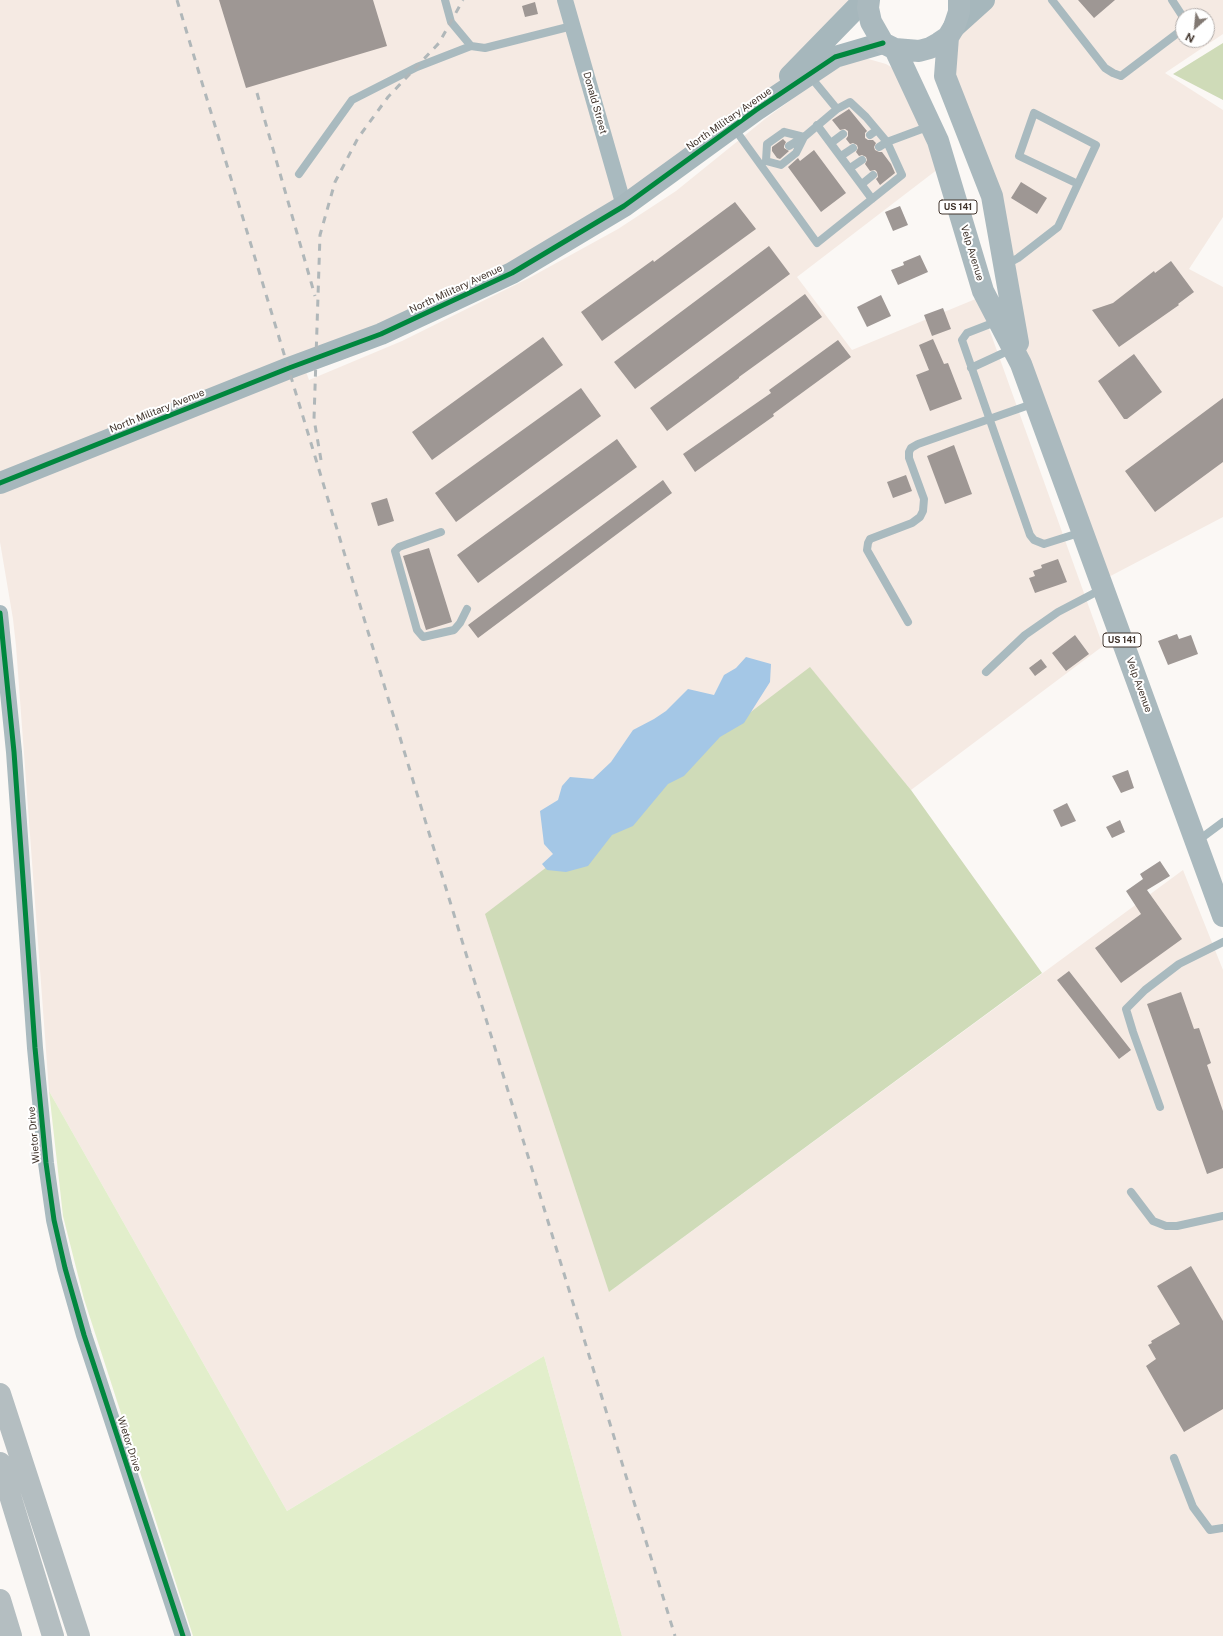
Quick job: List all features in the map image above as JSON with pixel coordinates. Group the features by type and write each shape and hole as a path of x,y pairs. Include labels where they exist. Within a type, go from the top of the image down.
{"highway":[{"path":"0,1394 79,1636"},
{"path":"0,1463 53,1636"},
{"path":"0,1600 11,1636"}],"main road":[{"name":"Velp Avenue","path":"869,0 868,8 871,22 889,46 938,141 983,291 1017,356 1036,403 1223,916"},
{"name":"Velp Avenue","path":"959,0 959,12 951,32 945,76 992,196 1017,356"},
{"path":"889,46 919,51 930,48 939,43 951,32"}],"street":[{"name":"Donald Street","path":"565,0 624,206"},
{"name":"North Military Avenue","path":"756,110 864,0"},
{"path":"951,32 984,0"},
{"name":"North Military Avenue","path":"0,483 289,368 381,334 512,273 624,206 734,128 756,110 834,57 889,46"},
{"name":"Wietor Drive","path":"0,612 13,746 35,1048 52,1212 60,1251 77,1314 183,1636"}],"lane":[{"path":"445,0 451,22 471,46"},
{"path":"1052,0 1105,68 1120,76 1175,35"},
{"path":"299,174 352,100 417,67 471,46 485,48 572,26"},
{"path":"809,74 837,109"},
{"path":"734,128 764,163 817,243 902,175 891,159 887,142 874,133 850,102 837,109 817,124 804,137 789,146"},
{"path":"1004,266 1018,258 1058,227 1078,184 1096,144 1034,113 1019,156 1078,184"},
{"path":"817,124 872,199"},
{"path":"879,147 887,142 931,126"},
{"path":"764,163 767,144 784,132 804,137"},
{"path":"831,143 843,134"},
{"path":"764,163 781,165 796,153 804,137"},
{"path":"841,156 853,148"},
{"path":"764,163 775,156"},
{"path":"850,168 862,160"},
{"path":"862,184 873,175"},
{"path":"999,321 967,333 962,340 1030,535 1034,540 1044,544 1083,532"},
{"path":"971,368 1017,356"},
{"path":"908,622 867,550 870,539 912,523 920,517 923,511 924,499 909,458 911,448 918,444 1036,403"},
{"path":"441,532 399,547 394,551 417,630 423,637 454,630 468,609"},
{"path":"986,672 1025,635 1058,612 1103,588"},
{"path":"1196,842 1223,822"},
{"path":"1160,1107 1126,1009 1145,990 1179,964 1223,942"},
{"path":"1131,1192 1153,1221 1166,1226 1177,1226 1223,1216"},
{"path":"1174,1458 1194,1507 1210,1530 1223,1528"}],"shaded area":[{"path":"0,0 864,0 756,110 512,273 303,363 309,380 402,341 529,278 618,229 676,191 765,119 833,69 865,58 886,64 896,70 938,169 797,277 852,350 978,298 1103,646 911,790 810,668 609,1292 1183,870 1223,970 1223,1636 622,1636 544,1356 287,1511 49,1091 16,646 0,542"},
{"path":"984,0 1223,0 1223,34 1215,39 1215,8 1175,8 1175,48 1202,48 1165,73 1223,110 1223,217 1189,269 1223,287 1223,517 1101,581 1021,364 992,196 945,76 948,37"}],"green space":[{"path":"1223,43 1223,100 1173,74"},
{"path":"810,667 911,790 1042,973 609,1292 485,914"},
{"path":"49,1091 287,1511 544,1356 622,1636 193,1636 84,1299 63,1216"}],"water":[{"path":"746,657 771,664 770,682 744,723 720,737 684,776 668,784 633,826 612,835 588,866 566,872 547,870 542,864 553,854 544,844 540,811 558,800 562,786 570,777 593,779 611,762 633,730 666,711 688,689 714,695 724,675 736,668"}],"building":[{"path":"219,0 373,0 387,46 246,88"},
{"path":"1078,0 1115,0 1094,18"},
{"path":"535,2 538,14 525,17 522,6"},
{"path":"849,109 867,131 865,133 865,138 868,140 873,140 876,143 874,147 875,150 882,152 891,164 895,173 880,185 876,179 878,177 877,172 875,170 870,171 865,164 867,160 866,157 862,155 859,156 856,152 858,148 857,145 853,143 850,144 846,139 848,136 848,131 845,129 840,130 832,120"},
{"path":"783,139 786,142 784,148 789,151 780,159 777,158 772,151 772,147"},
{"path":"814,150 846,193 821,212 788,167 798,158 800,161"},
{"path":"1021,182 1047,198 1037,214 1011,198"},
{"path":"735,202 756,229 602,341 581,312 653,260 654,262"},
{"path":"900,206 908,225 893,231 885,212"},
{"path":"769,246 790,274 635,389 614,362"},
{"path":"920,255 928,272 898,285 891,270 904,265 903,262"},
{"path":"1171,261 1194,292 1178,304 1179,305 1119,347 1092,310 1113,303 1154,271 1155,273"},
{"path":"805,294 822,317 667,431 650,408"},
{"path":"881,295 891,316 867,327 857,307"},
{"path":"943,308 951,329 932,336 924,315"},
{"path":"543,337 563,365 432,460 412,432"},
{"path":"933,339 944,364 948,363 962,399 930,411 916,375 929,370 919,345"},
{"path":"838,340 851,357 773,414 774,416 695,472 683,454 771,393 769,390"},
{"path":"1134,354 1162,392 1127,419 1124,419 1098,381"},
{"path":"581,388 601,416 456,522 435,493"},
{"path":"1223,398 1223,462 1155,512 1125,471"},
{"path":"617,439 637,467 478,583 457,555"},
{"path":"954,445 972,494 945,504 927,456"},
{"path":"906,475 912,491 893,498 887,482"},
{"path":"663,480 672,493 478,638 468,625"},
{"path":"387,498 394,521 378,526 371,503"},
{"path":"429,548 452,622 426,630 403,556"},
{"path":"1058,559 1067,582 1035,593 1029,578 1035,576 1033,571 1042,568 1041,565"},
{"path":"1177,634 1179,639 1191,635 1198,654 1168,665 1158,641"},
{"path":"1075,635 1089,654 1066,671 1052,653"},
{"path":"1041,659 1047,667 1035,676 1029,668"},
{"path":"1128,770 1134,788 1121,793 1112,776"},
{"path":"1067,803 1076,821 1061,827 1053,810"},
{"path":"1120,820 1125,832 1112,838 1106,827"},
{"path":"1160,861 1170,876 1147,890 1182,939 1121,983 1095,948 1141,914 1126,891 1143,879 1140,874"},
{"path":"1069,971 1131,1050 1119,1059 1057,980"},
{"path":"1181,992 1194,1029 1199,1028 1211,1063 1207,1065 1223,1111 1223,1168 1207,1174 1147,1004"},
{"path":"1191,1266 1223,1321 1223,1409 1184,1432 1146,1366 1156,1359 1148,1345 1152,1343 1151,1341 1180,1324 1157,1286"}],"railway":[{"path":"177,0 418,797 675,1636"},
{"path":"321,460 314,419 320,235 335,182 358,138 388,97 439,43 463,0"},
{"path":"257,93 315,296"}],"cycle path":[{"path":"0,483 289,368 381,334 512,273 624,206 756,110 835,57 883,43"},
{"path":"0,613 14,752 35,1048 46,1163 54,1220 65,1268 84,1335 183,1636"}]}
